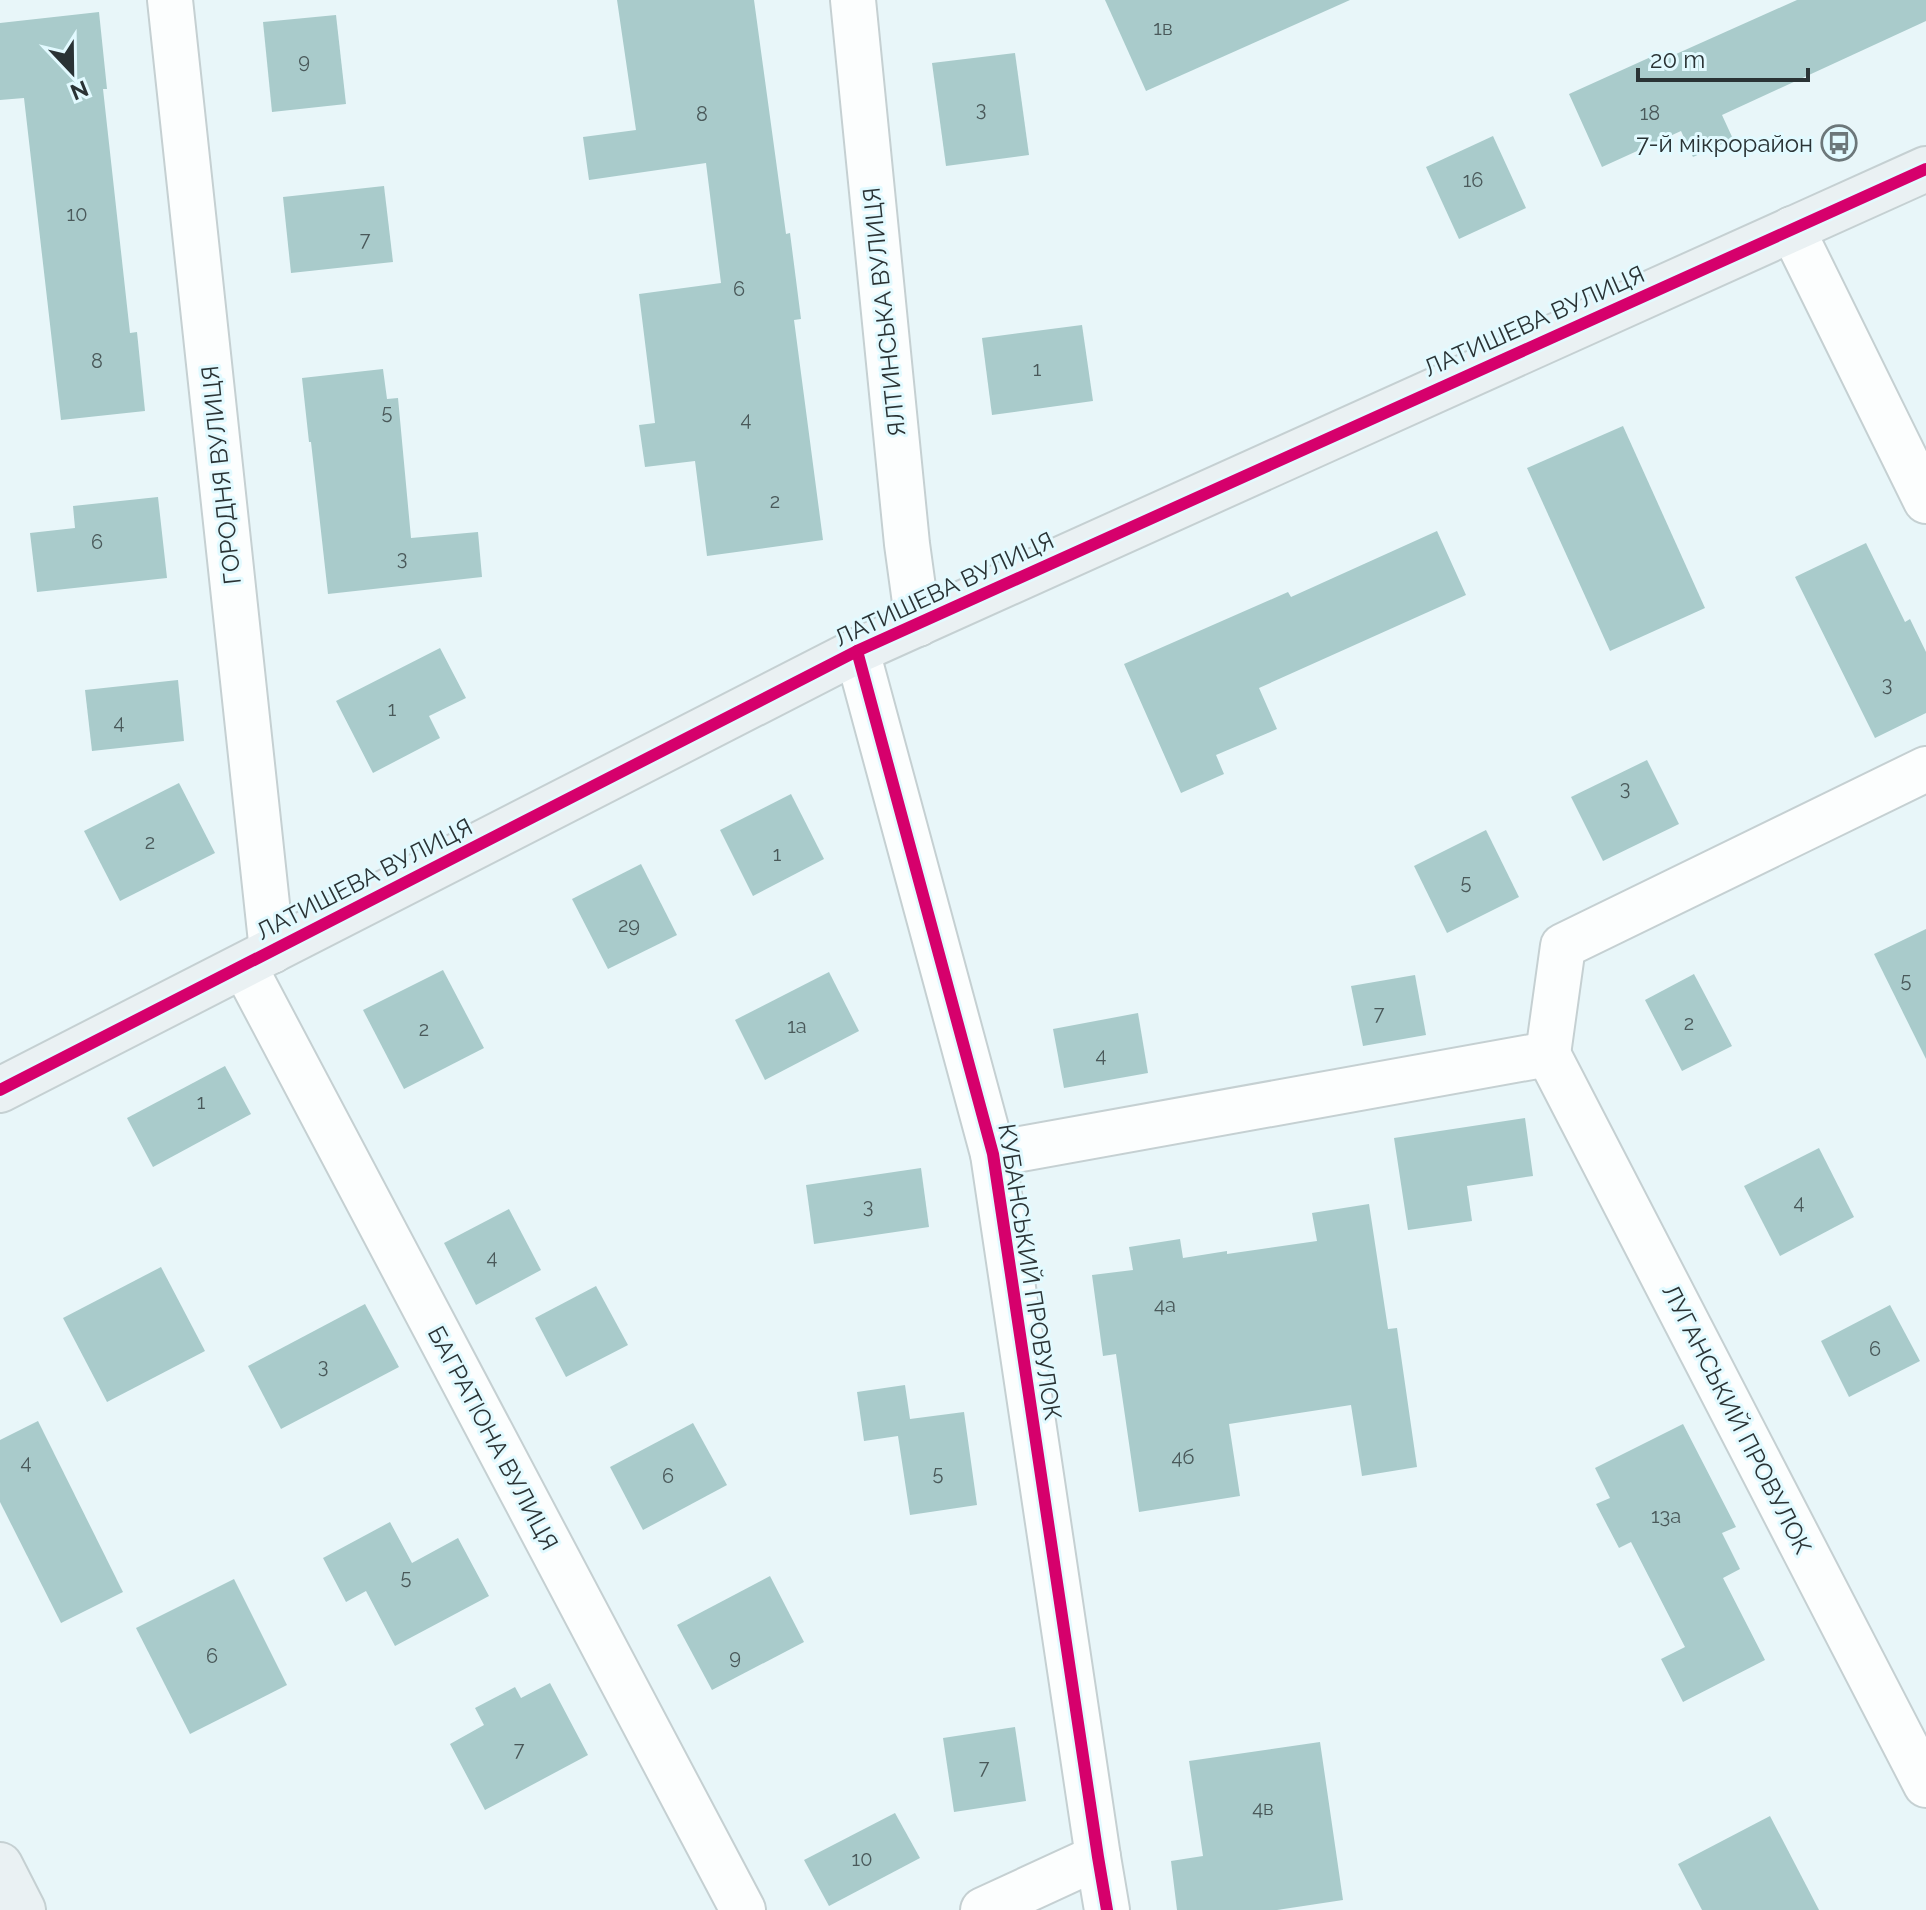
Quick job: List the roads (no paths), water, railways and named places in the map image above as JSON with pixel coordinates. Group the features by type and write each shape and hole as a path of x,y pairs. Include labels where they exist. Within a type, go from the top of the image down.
{"street":[{"name":"ГОРОДНЯ ВУЛИЦЯ","path":"170,0 258,958"},
{"name":"ЯЛТИНСЬКА ВУЛИЦЯ","path":"856,3 907,544 918,624"},
{"name":"ЛАТИШЕВА ВУЛИЦЯ","path":"0,1090 857,651 1926,169"},
{"path":"1792,229 1926,501"},
{"name":"КУБАНСЬКИЙ ПРОВУЛОК","path":"857,651 993,1154 1107,1910"},
{"path":"993,1154 1548,1054 1563,946 1926,769"},
{"name":"БАГРАТІОНА ВУЛИЦЯ","path":"258,958 743,1910"},
{"name":"ЛУГАНСЬКИЙ ПРОВУЛОК","path":"1548,1054 1926,1785"},
{"path":"983,1910 1098,1857"},
{"path":"0,1865 23,1910"}],"place":[{"name":"7-й мікрорайон","path":"1839,143"}]}
